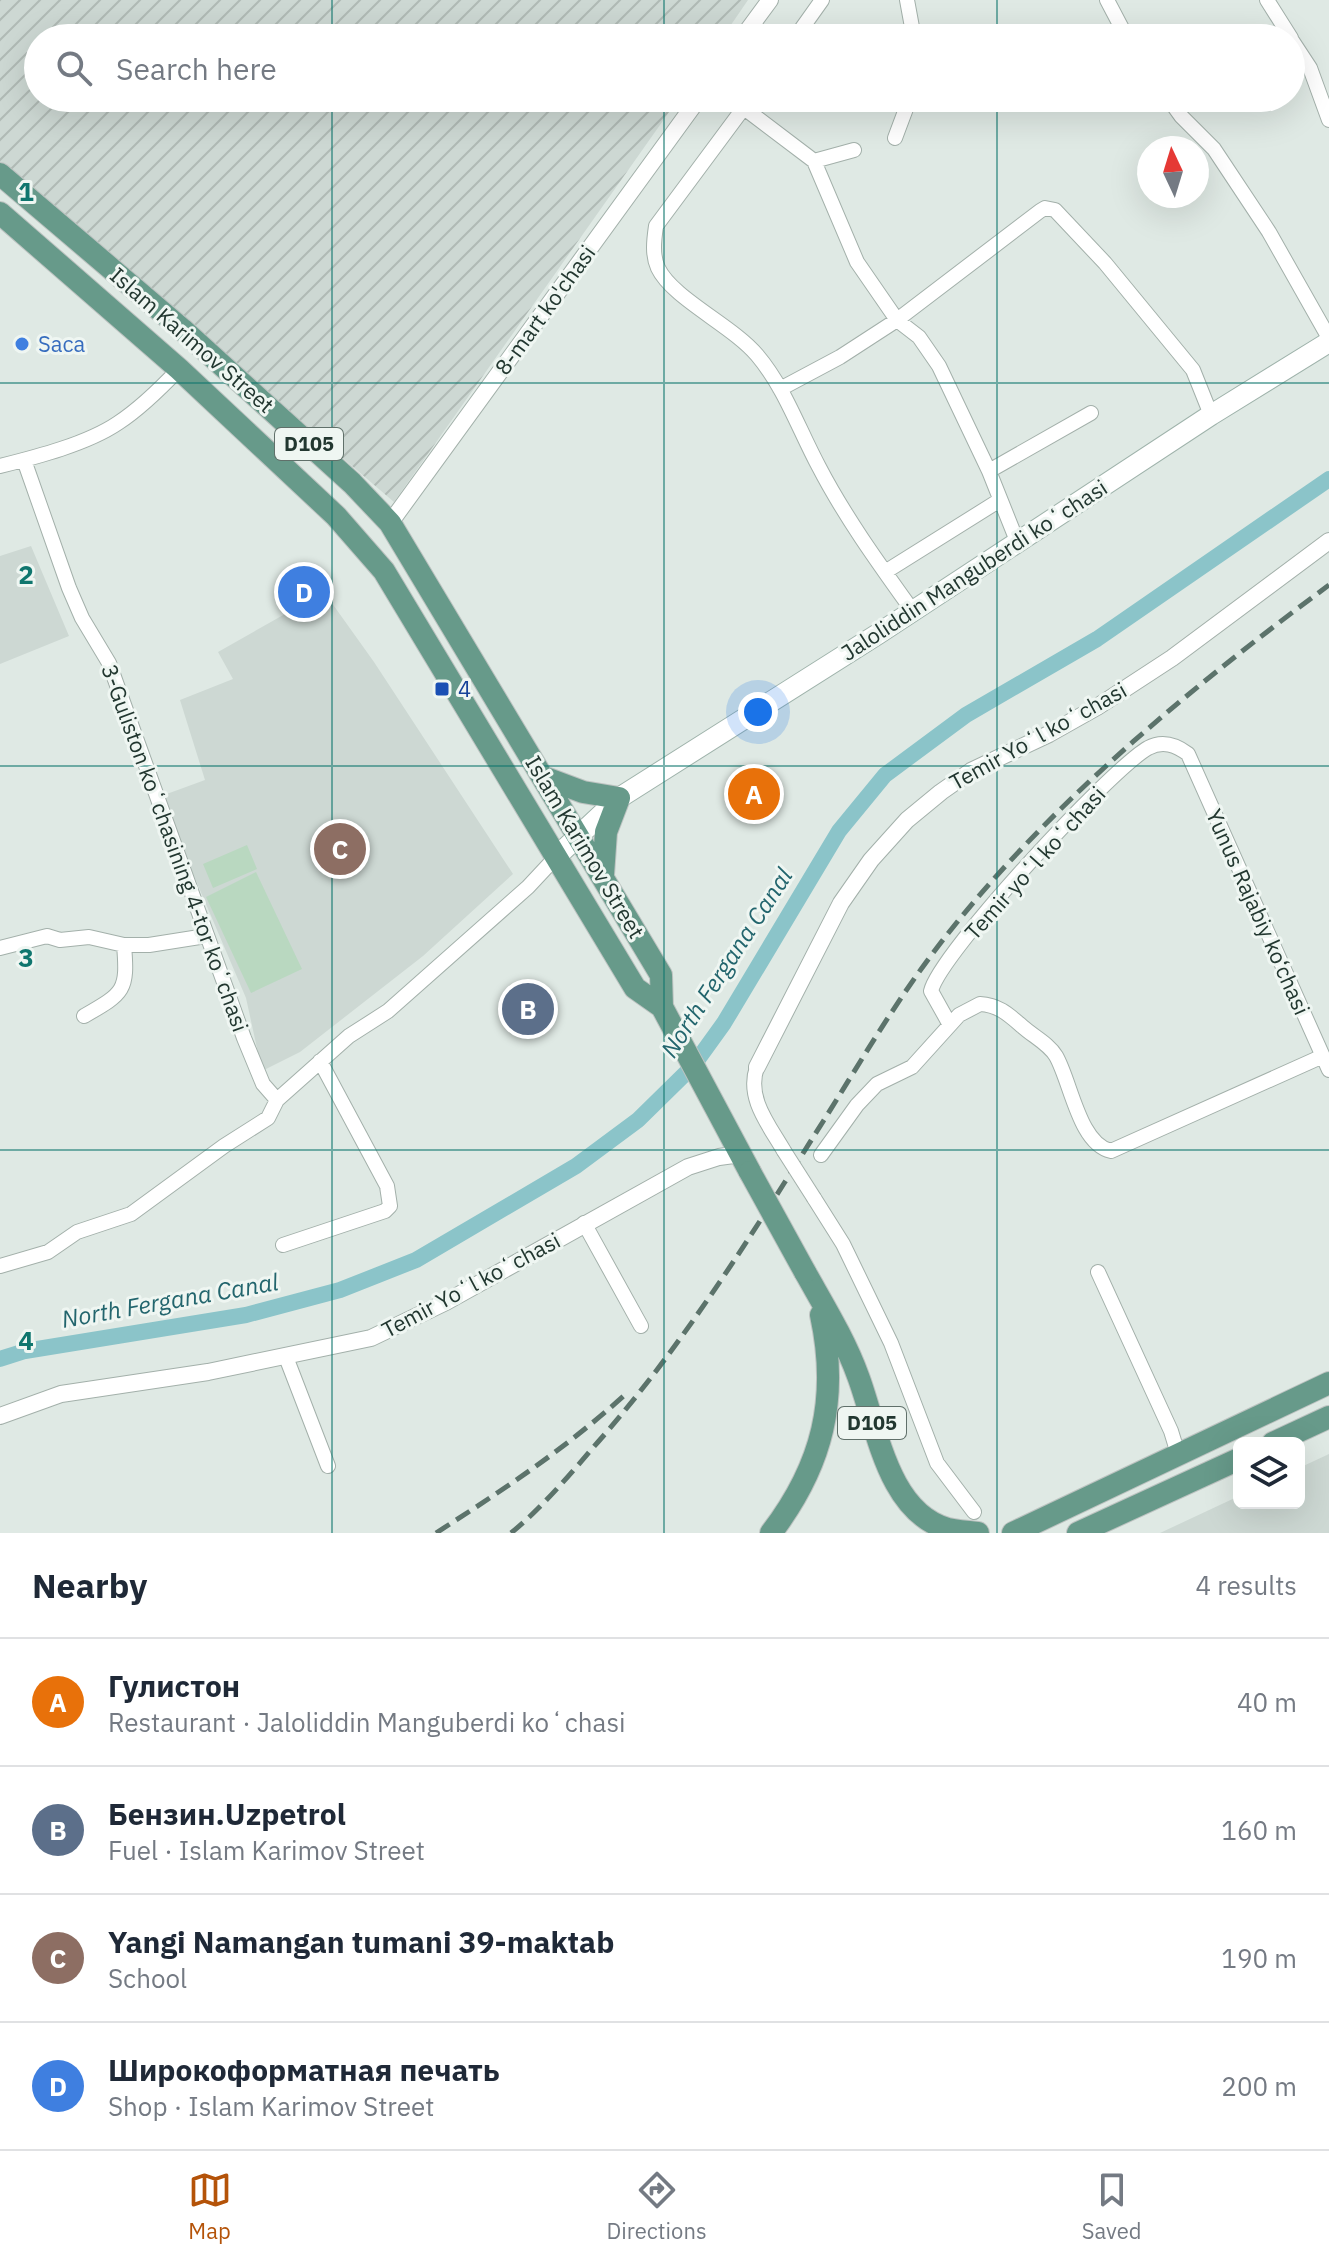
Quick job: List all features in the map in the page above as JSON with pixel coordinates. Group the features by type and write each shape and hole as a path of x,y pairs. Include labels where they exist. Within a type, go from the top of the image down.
{"main road":[{"name":"Islam Karimov Street","path":"0,174 182,329 352,483 390,523 661,975 662,1007"},
{"name":"Islam Karimov Street","path":"0,213 179,369 344,522 384,571 635,988 662,1007 805,1272"},
{"name":"Jaloliddin Manguberdi koʻchasi","path":"556,857 619,798 878,634 1329,340"},
{"path":"543,777 583,792 619,798 606,832 603,875"},
{"name":"D105","path":"805,1272 840,1336 858,1377 887,1465 902,1494 922,1514 946,1528 976,1523"},
{"name":"D105","path":"771,1533 801,1488 810,1468 821,1441 828,1405 825,1333 805,1272"},
{"path":"1013,1533 1329,1383"},
{"path":"1286,1437 1329,1417"},
{"path":"1078,1533 1233,1462"}],"street":[{"path":"752,24 770,0"},
{"path":"805,24 822,0"},
{"path":"907,0 911,24"},
{"path":"1107,0 1120,24"},
{"path":"1267,0 1282,24"},
{"path":"1305,60 1329,120"},
{"name":"8-mart ko'chasi","path":"390,523 689,112"},
{"path":"741,112 656,226 653,246 656,265 666,283 724,325 756,354 780,389 820,470 912,610"},
{"path":"758,112 814,161 857,262 897,320 919,337 939,366 989,471 1017,541"},
{"path":"895,138 905,112"},
{"path":"1178,112 1214,149 1269,232 1329,340"},
{"path":"814,161 854,150"},
{"path":"780,389 840,357 897,320 1040,211 1050,208 1105,263 1193,370 1211,415"},
{"path":"0,466 24,460 115,425 148,401 179,369"},
{"path":"989,471 1091,413"},
{"name":"3-Guliston koʻchasining 4-tor koʻchasi","path":"24,460 69,588 114,677 206,936 263,1084 277,1100"},
{"path":"885,572 1000,500"},
{"name":"Temir Yoʻl koʻchasi","path":"757,1067 841,903 871,860 907,820 971,771 1049,734 1172,658 1329,541"},
{"name":"Temir yoʻl koʻchasi","path":"950,1025 933,998 932,985 1009,887 1056,834 1149,747 1169,744 1188,754"},
{"name":"Yunus Rajabiy ko‘chasi","path":"1188,754 1329,1070"},
{"path":"0,1266 48,1252 77,1232 131,1214 268,1118 277,1100 320,1061 349,1036 388,1011 528,887 556,857"},
{"path":"0,948 47,936 60,940 89,937 124,945 149,945 206,936"},
{"path":"84,1016 122,989 126,973 124,945"},
{"path":"821,1155 877,1084 912,1067 959,1015 980,1004 1005,1011 1055,1055 1094,1143 1101,1149 1111,1151 1323,1056"},
{"path":"283,1245 385,1211 390,1206 387,1186 320,1061"},
{"path":"757,1067 753,1079 754,1095 784,1151 843,1244 891,1343 937,1463 976,1523"},
{"name":"Temir Yoʻl koʻchasi","path":"0,1416 61,1394 286,1357 371,1338 446,1302 688,1167 719,1157 746,1163"},
{"path":"584,1223 641,1326"},
{"path":"1098,1272 1171,1431 1178,1454"},
{"path":"286,1357 328,1466"}],"shaded area":[{"path":"0,0 748,0 732,24 24,24 24,112 669,112 394,502 0,164"},
{"path":"31,546 69,636 0,664 0,556"},
{"path":"324,592 374,662 513,874 423,956 300,1052 262,1071 246,998 191,869 164,795 205,780 180,700 233,679 218,652"},
{"path":"1329,1454 1329,1533 1160,1533 1233,1499 1233,1509 1305,1509 1305,1465"}],"green space":[{"path":"247,845 257,869 213,888 203,864"},
{"path":"256,872 302,969 251,993 206,897"}],"waterway":[{"name":"North Fergana Canal","path":"0,1359 25,1351 246,1315 340,1290 416,1260 576,1166 638,1120 693,1066 724,1023 839,831 885,775 966,715 1097,639 1329,479"}],"railway":[{"path":"511,1533 567,1478 660,1366 745,1245 908,988 980,894 1025,845 1122,752 1224,665 1329,585"},
{"path":"436,1533 534,1467 627,1393"}],"place":[{"name":"Saca","path":"22,344"},
{"name":"Широкоформатная печать","path":"304,592"},
{"name":"4","path":"442,689"},
{"name":"Гулистон","path":"754,794"},
{"name":"Yangi Namangan tumani 39-maktab","path":"340,849"},
{"name":"Бензин.Uzpetrol","path":"528,1009"}]}
